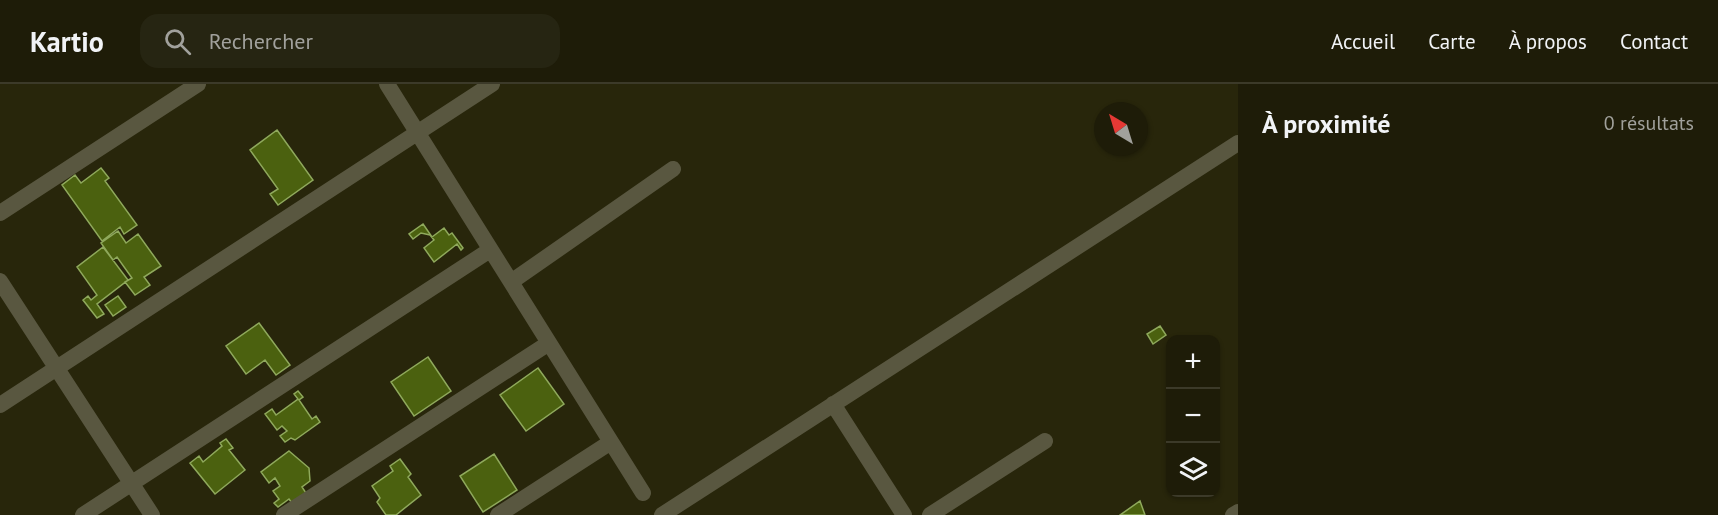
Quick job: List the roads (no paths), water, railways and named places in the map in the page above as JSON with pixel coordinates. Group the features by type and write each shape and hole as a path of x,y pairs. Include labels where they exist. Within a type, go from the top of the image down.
{"street":[{"path":"0,213 198,84"},
{"path":"387,84 643,493"},
{"path":"0,405 492,84"},
{"path":"662,515 1238,142"},
{"path":"511,282 673,170"},
{"path":"83,515 490,250"},
{"path":"0,281 152,515"},
{"path":"284,515 549,343"},
{"path":"833,404 904,515"},
{"path":"930,515 1045,441"},
{"path":"498,515 611,442"},
{"path":"1233,515 1238,512"}]}
